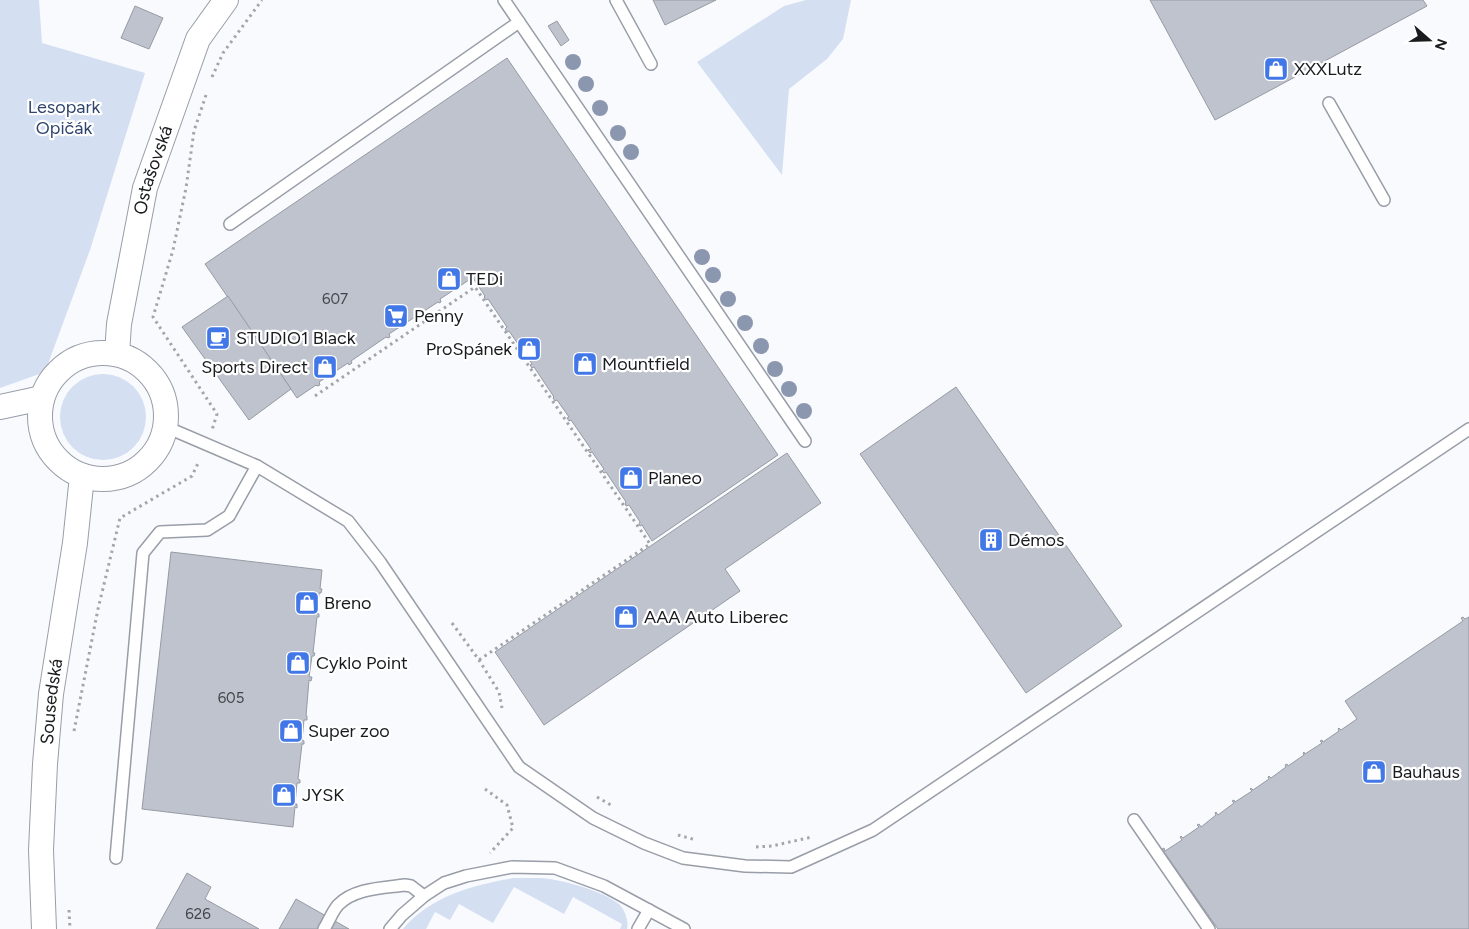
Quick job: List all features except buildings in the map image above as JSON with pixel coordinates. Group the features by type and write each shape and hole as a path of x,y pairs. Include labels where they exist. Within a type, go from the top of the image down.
{"street":[{"name":"Ostašovská","path":"117,354 118,324 145,188 198,39 226,0"},
{"path":"95,353 117,354 128,358 147,370 160,388 165,399 166,427 159,446 146,464 133,472 126,476 104,480 82,476 71,472 54,458 44,439 40,419 42,398 54,376 70,362 95,353"},
{"path":"0,407 42,398"},
{"name":"Sousedská","path":"44,929 41,850 45,764 51,694 75,543 82,476"}],"lane":[{"path":"504,0 805,441"},
{"path":"616,0 651,64"},
{"path":"230,224 519,22"},
{"path":"1329,103 1384,200"},
{"path":"166,427 257,466 348,521 380,562 519,767 593,818 644,843 684,858 745,866 791,867 873,830 1469,430"},
{"path":"116,858 143,553 160,532 207,530 229,516 257,466"},
{"path":"1134,820 1209,929"},
{"path":"390,929 402,915 424,896 444,883 466,876 512,867 556,868 604,886 684,929"},
{"path":"324,929 337,907 345,899 361,892 405,885 411,886 424,896"},
{"path":"638,929 648,910"}],"path":[{"path":"210,80 223,53 262,0"},
{"path":"72,740 98,609 120,518 192,476 207,445 217,414 153,317 174,250 186,188 194,131 208,89"},
{"path":"315,396 475,287 650,544 479,660"},
{"path":"452,623 479,660 498,692 504,716"},
{"path":"482,855 491,852 513,828 507,805 486,789"},
{"path":"596,796 611,805"},
{"path":"676,834 698,841"},
{"path":"754,847 772,846 812,837"},
{"path":"69,902 70,929"}],"green space":[{"name":"Lesopark Opičák","path":"0,0 39,0 42,43 145,73 90,250 45,372 0,388"},
{"path":"806,0 851,0 843,39 827,59 789,89 782,175 697,62 784,6"},
{"path":"103,374 119,378 133,387 142,401 146,417 142,433 133,447 119,456 103,460 87,456 73,447 64,433 60,417 64,401 73,387 87,378"},
{"path":"514,878 541,878 560,881 602,894 621,906 627,919 627,929 620,929 622,924 573,897 564,914 514,887 493,923 459,904 450,920 435,912 426,929 403,929 426,908 439,900 484,884"}],"place":[{"name":"XXXLutz","path":"1276,69"},
{"name":"TEDi","path":"449,279"},
{"name":"Penny","path":"396,316"},
{"name":"STUDIO1 Black","path":"218,338"},
{"name":"ProSpánek","path":"529,349"},
{"name":"Mountfield","path":"585,364"},
{"name":"Sports Direct","path":"325,367"},
{"name":"Planeo","path":"631,478"},
{"name":"Démos","path":"991,540"},
{"name":"Breno","path":"307,603"},
{"name":"AAA Auto Liberec","path":"626,617"},
{"name":"Cyklo Point","path":"298,663"},
{"name":"Super zoo","path":"291,731"},
{"name":"Bauhaus","path":"1374,772"},
{"name":"JYSK","path":"284,795"}]}
